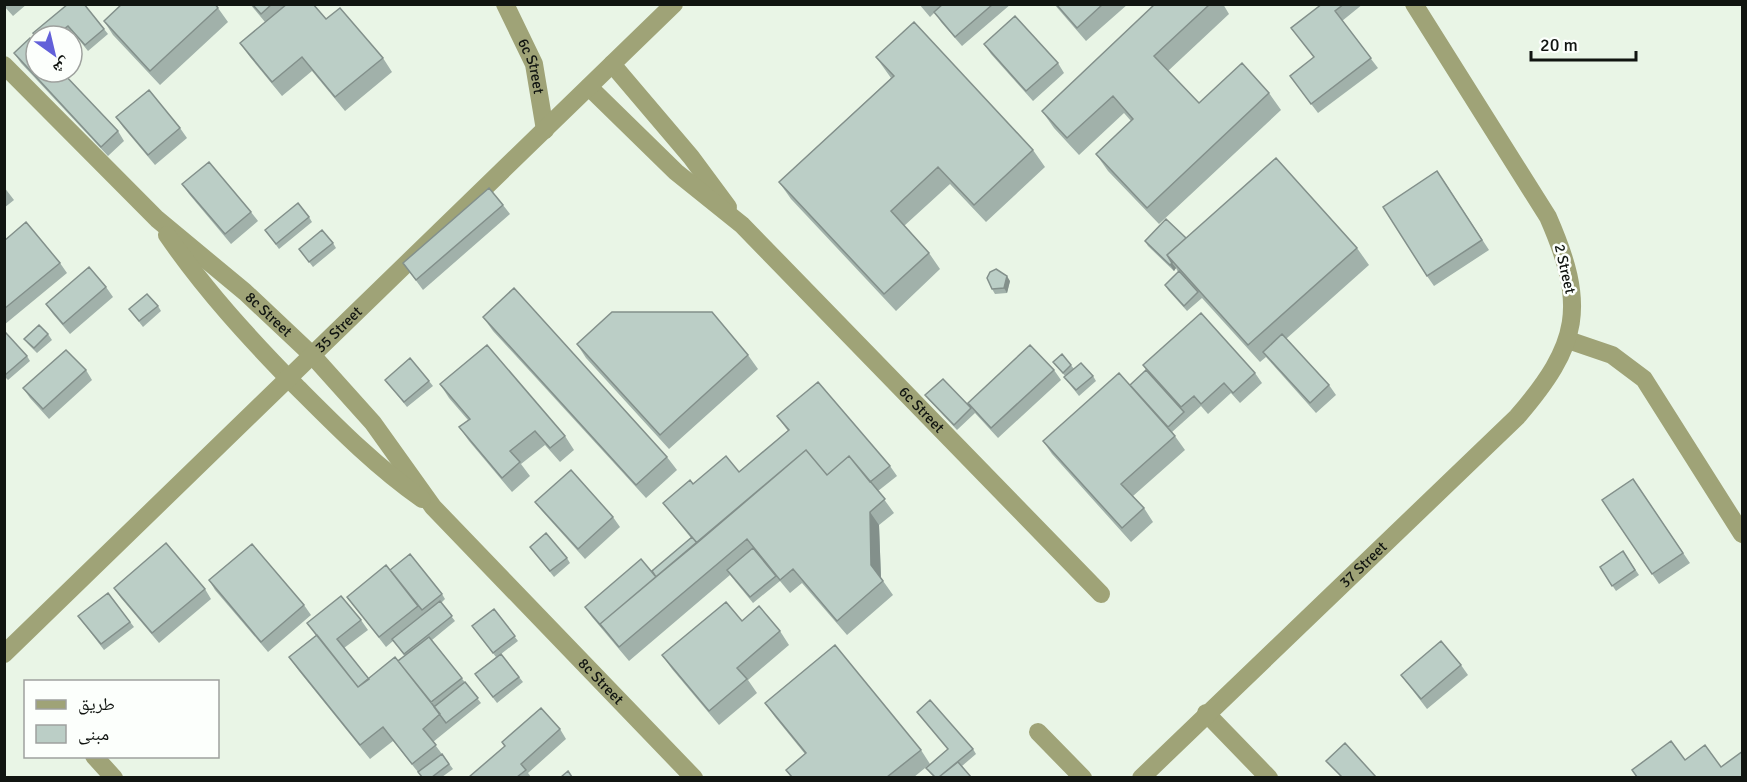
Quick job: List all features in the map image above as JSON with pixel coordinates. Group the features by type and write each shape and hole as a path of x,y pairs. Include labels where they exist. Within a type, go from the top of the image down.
{"street":[{"name":"6c Street","path":"505,4 534,63 545,130"},
{"name":"35 Street","path":"7,648 674,4"},
{"name":"2 Street","path":"1414,4 1548,217 1561,247 1570,278 1573,310 1568,340"},
{"name":"6c Street","path":"612,64 691,157 742,225"},
{"name":"8c Street","path":"4,65 157,219 238,286 312,355 373,423 433,507 694,777"},
{"name":"6c Street","path":"589,87 676,172 742,225 1101,594"},
{"name":"8c Street","path":"157,219 222,308 288,378 377,465 433,507"},
{"path":"1568,340 1612,354 1644,379 1743,534"},
{"name":"37 Street","path":"1141,777 1517,417 1549,376 1568,340"},
{"path":"1206,713 1269,777"},
{"path":"1038,732 1083,777"},
{"path":"96,758 114,777"}],"building":[{"path":"68,4 84,4 104,29 85,45 84,24 44,24"},
{"path":"122,4 215,4 218,8 150,71 104,21"},
{"path":"252,4 272,4 261,14"},
{"path":"287,4 313,4 326,19 340,8 383,58 335,97 302,57 272,82 240,43"},
{"path":"943,4 993,4 955,37 934,12"},
{"path":"1056,4 1103,4 1077,28"},
{"path":"1155,4 1210,4 1154,56 1199,103 1242,63 1269,93 1147,208 1096,154 1133,119 1113,96 1067,138 1042,111"},
{"path":"1322,4 1344,4 1335,11 1371,58 1311,104 1290,76 1314,57 1291,28"},
{"path":"1015,16 1058,63 1026,91 984,44"},
{"path":"914,22 1033,150 974,205 938,167 891,211 929,253 884,294 779,182 894,76 876,57"},
{"path":"24,44 24,64 14,53"},
{"path":"43,84 73,84 118,131 101,147"},
{"path":"149,90 180,128 148,155 116,117"},
{"path":"1276,158 1357,248 1248,345 1167,255"},
{"path":"209,162 251,212 225,234 182,184"},
{"path":"1437,171 1482,240 1427,276 1383,207"},
{"path":"489,188 503,205 416,280 403,263"},
{"path":"298,203 309,217 276,244 265,230"},
{"path":"1166,219 1186,238 1167,255 1172,263 1170,265 1145,241"},
{"path":"26,222 60,263 4,309 4,241"},
{"path":"322,230 333,243 309,262 299,249"},
{"path":"89,267 106,287 63,324 46,304"},
{"path":"996,269 1007,276 1004,288 992,289 987,278 990,272"},
{"path":"1179,271 1198,292 1184,306 1165,285"},
{"path":"514,288 667,457 636,485 483,317"},
{"path":"147,294 158,306 139,321 129,309"},
{"path":"612,312 712,312 748,355 660,435 577,344"},
{"path":"1201,313 1255,373 1233,393 1224,383 1201,404 1194,396 1181,407 1143,365"},
{"path":"39,325 48,334 34,348 24,339"},
{"path":"6,333 27,356 5,375 4,334"},
{"path":"1282,334 1329,385 1310,403 1263,352"},
{"path":"487,345 565,436 550,448 535,431 510,451 520,462 502,478 459,427 470,419 440,384"},
{"path":"1030,345 1054,370 991,428 968,403"},
{"path":"66,350 86,370 43,409 23,388"},
{"path":"1062,354 1071,365 1063,373 1053,362"},
{"path":"410,358 429,381 404,402 385,380"},
{"path":"1081,363 1093,376 1076,390 1064,377"},
{"path":"1146,370 1184,412 1168,427 1130,385"},
{"path":"1119,373 1175,436 1121,484 1144,508 1122,528 1043,441"},
{"path":"943,379 971,408 954,425 925,395"},
{"path":"818,382 890,466 870,482 849,456 827,475 806,450 697,543 663,503 690,480 693,484 726,456 739,472 789,430 777,416"},
{"path":"806,450 827,475 849,456 885,499 870,512 871,565 883,581 837,621 793,569 780,580 747,539 619,647 600,624"},
{"path":"571,470 613,517 578,549 535,502"},
{"path":"1633,479 1683,553 1652,574 1602,500"},
{"path":"546,533 567,558 550,571 530,547"},
{"path":"692,537 697,543 656,577 652,571"},
{"path":"166,543 205,589 152,633 114,588"},
{"path":"252,544 304,605 261,642 209,580"},
{"path":"753,548 776,576 750,597 727,570"},
{"path":"1623,551 1635,570 1612,586 1600,567"},
{"path":"410,554 442,594 422,610 390,570"},
{"path":"641,559 656,577 600,624 603,628 585,607"},
{"path":"386,565 418,606 379,637 347,597"},
{"path":"108,593 130,622 101,644 78,616"},
{"path":"341,596 361,620 337,639 369,679 358,687 307,623"},
{"path":"440,601 452,616 404,654 392,639"},
{"path":"726,602 742,621 759,606 780,631 737,668 747,679 709,711 662,655"},
{"path":"494,609 515,636 493,653 472,626"},
{"path":"317,635 358,687 395,657 440,714 423,729 436,745 412,764 383,727 360,745 289,657"},
{"path":"429,637 462,678 431,702 398,661"},
{"path":"1441,641 1461,665 1421,699 1401,675"},
{"path":"835,645 921,750 887,777 792,777 786,770 806,753 765,703"},
{"path":"501,654 519,677 493,697 475,674"},
{"path":"465,682 478,698 446,723 434,707"},
{"path":"930,700 973,749 939,777 935,777 926,768 948,749 917,712"},
{"path":"541,708 560,729 521,764 526,770 517,777 469,777 505,746 502,742"},
{"path":"1671,741 1685,760 1705,745 1721,767 1743,751 1743,777 1637,777 1632,770"},
{"path":"1345,743 1376,777 1342,777 1326,761"},
{"path":"442,754 449,764 432,777 422,777 418,772"},
{"path":"958,762 971,777 939,777"},
{"path":"568,771 572,777 561,777"}]}
